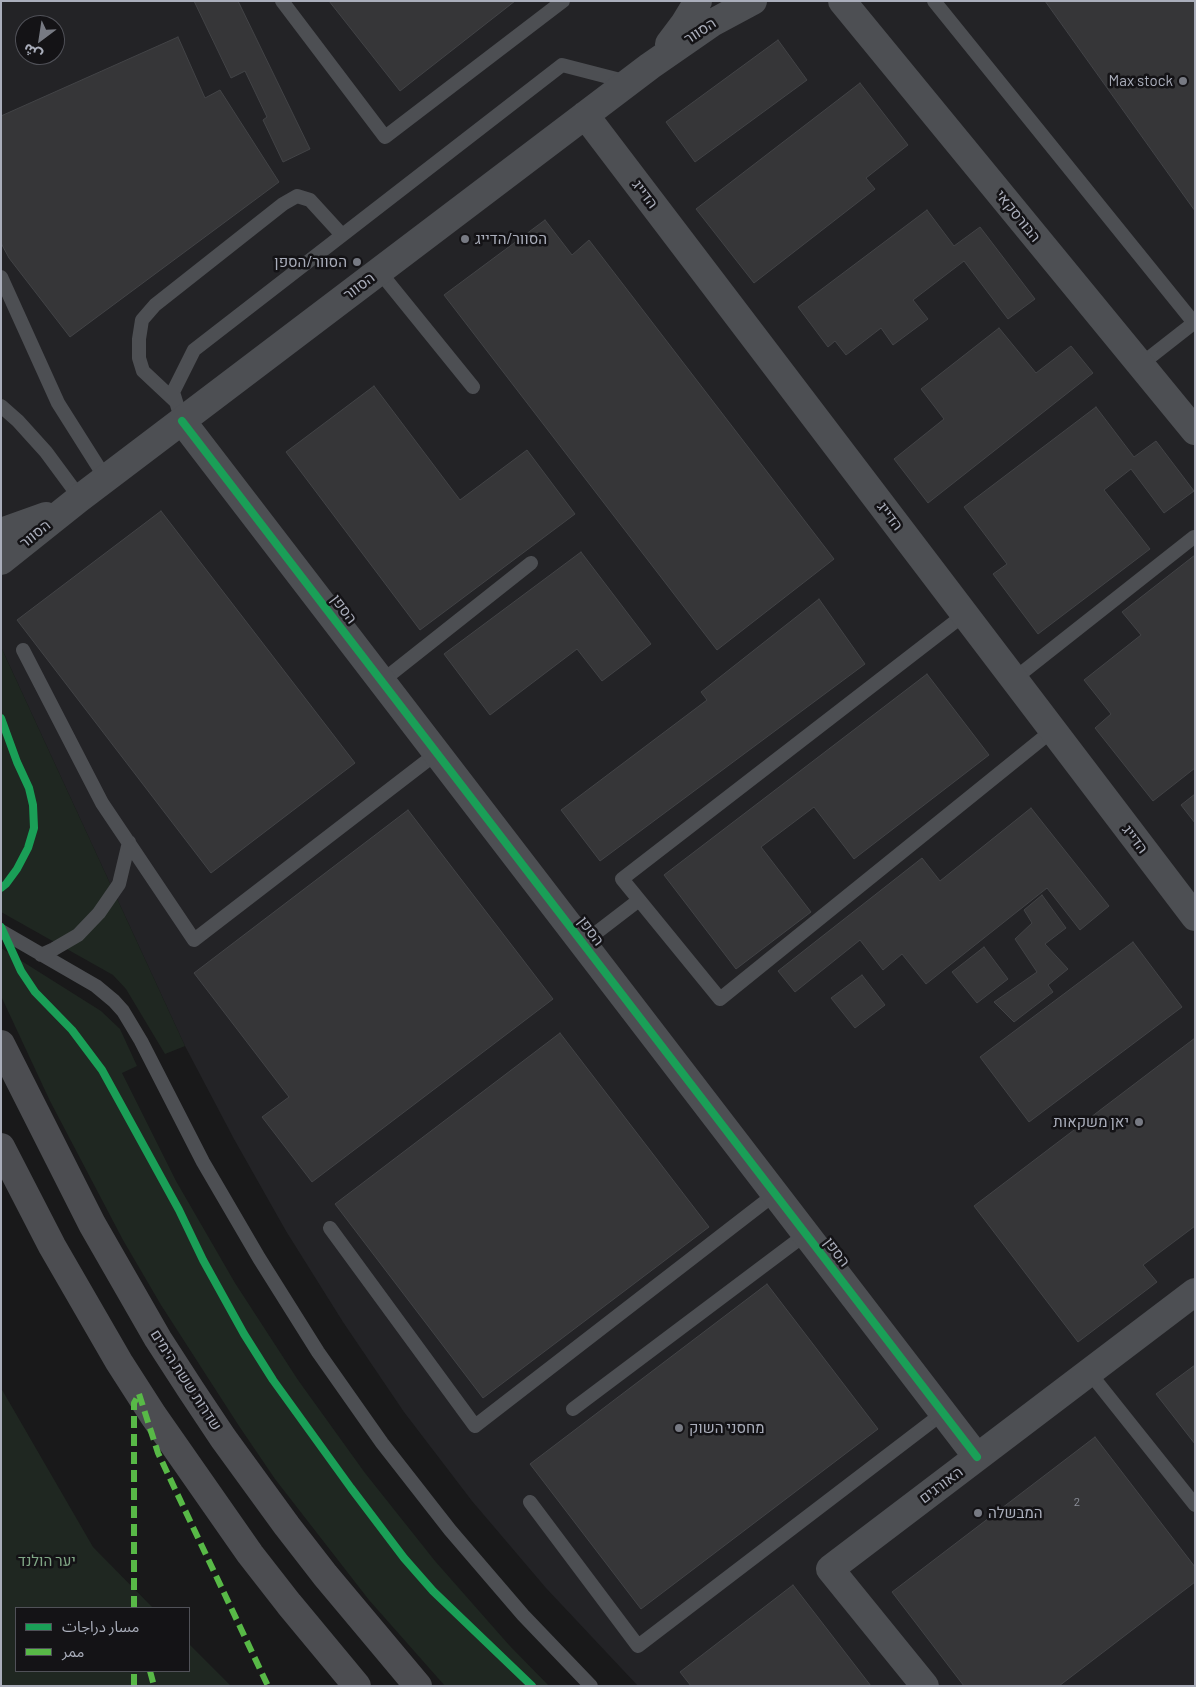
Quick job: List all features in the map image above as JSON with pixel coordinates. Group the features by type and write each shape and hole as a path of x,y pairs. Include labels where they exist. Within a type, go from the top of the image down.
{"main road":[{"name":"שדרות ששת הימים","path":"1,1044 92,1224 158,1339 186,1383 239,1461 292,1533 418,1686"},
{"path":"1,1147 52,1246 119,1362 153,1415 250,1554 357,1686"}],"street":[{"name":"הסוור","path":"650,66 674,39 698,1"},
{"name":"הסוור","path":"1,561 106,479 179,411 379,271 650,66 712,23 754,1"},
{"name":"הבורסקאי","path":"842,1 1195,431"},
{"name":"הדייג","path":"586,115 1195,917"},
{"name":"הספן","path":"179,411 382,682 977,1457"},
{"name":"הסוור","path":"1,532 74,503"},
{"name":"האורגים","path":"925,1686 830,1569 1195,1292"}],"lane":[{"path":"282,1 384,137 563,1"},
{"path":"934,1 1194,323 1140,365"},
{"path":"179,411 172,392 194,350 562,65 628,83"},
{"path":"179,411 143,371 139,358 142,320 155,305 283,204 297,196 310,200 342,236"},
{"path":"379,271 473,387"},
{"path":"1,277 58,402 106,479"},
{"path":"1,406 18,421 46,452 74,503"},
{"path":"1014,679 1194,537"},
{"path":"382,682 530,563"},
{"path":"965,614 622,879 720,999 1053,730"},
{"path":"23,650 102,803 194,940 437,753"},
{"path":"41,955 54,950 78,935 99,913 119,884 129,842"},
{"path":"583,943 639,900"},
{"path":"1,931 96,986 123,1011 141,1041 203,1162 259,1258 318,1352 382,1443 450,1530 523,1615 591,1686"},
{"path":"330,1228 474,1426 775,1194"},
{"path":"573,1409 806,1234"},
{"path":"1089,1372 1195,1505"},
{"path":"530,1502 638,1646 943,1413"}],"shaded area":[{"path":"1,1 1195,1 1195,1686 638,1686 546,1588 472,1501 404,1412 343,1322 286,1231 234,1139 185,1046 1,647"}],"green space":[{"path":"1,647 185,1046 165,1054 126,989 113,975 1,912"},
{"path":"1,948 101,1011 120,1029 137,1066 122,1073 176,1181 235,1283 298,1380 365,1473 435,1561 509,1645 549,1686 445,1686 369,1600 275,1479 161,1305 123,1240 50,1101 1,996"},
{"name":"יער הולנד","path":"1,1388 93,1547 152,1607 15,1607 15,1672 190,1672 190,1645 231,1686 1,1686"}],"building":[{"path":"194,1 238,1 310,149 283,162 263,120 267,117 245,71 231,78"},
{"path":"329,1 515,1 400,91"},
{"path":"1045,1 1195,1 1195,211"},
{"path":"178,37 205,98 220,90 279,182 70,337 9,258 1,243 1,116"},
{"path":"778,40 807,80 695,162 666,122"},
{"path":"860,83 908,145 866,178 875,189 754,283 696,209"},
{"path":"927,210 954,246 980,227 1035,299 1008,319 964,261 913,300 928,319 893,345 881,328 846,355 835,341 828,347 798,307"},
{"path":"545,220 572,255 589,240 834,559 717,650 444,295"},
{"path":"999,328 1036,373 1071,346 1093,373 928,503 894,459 944,419 921,389"},
{"path":"374,386 460,500 527,450 575,514 420,630 286,452"},
{"path":"1096,407 1134,457 1156,441 1194,491 1164,513 1131,469 1104,490 1150,549 1038,634 993,574 1007,564 964,507"},
{"path":"161,511 355,763 211,873 17,620"},
{"path":"581,552 651,644 602,681 577,649 490,715 444,654"},
{"path":"1195,555 1195,768 1153,801 1095,728 1111,714 1084,680 1141,635 1122,612"},
{"path":"819,599 865,664 600,861 561,810 707,700 701,692"},
{"path":"927,674 989,755 854,859 814,807 761,847 811,912 736,969 664,875"},
{"path":"1195,794 1195,823 1181,805"},
{"path":"1031,808 1109,906 1080,930 1047,888 926,984 902,954 883,970 860,940 795,992 778,971 922,858 940,881"},
{"path":"408,810 553,999 312,1182 262,1117 289,1097 194,973"},
{"path":"1042,895 1066,928 1045,944 1068,969 1048,985 1053,992 1014,1022 994,1002 1037,972 1015,939 1032,923 1024,910"},
{"path":"1133,942 1182,1007 1029,1122 980,1057"},
{"path":"984,947 1008,979 977,1003 952,972"},
{"path":"862,975 885,1005 855,1028 831,998"},
{"path":"560,1033 709,1227 483,1398 335,1204"},
{"name":"יאן משקאות","path":"1195,1038 1195,1226 1143,1265 1157,1282 1078,1342 974,1206"},
{"path":"767,1284 878,1429 641,1609 530,1464"},
{"path":"1195,1365 1195,1444 1156,1394"},
{"path":"1095,1437 1195,1567 1195,1582 1059,1686 964,1686 892,1592"},
{"path":"793,1585 871,1686 691,1686 680,1672"}],"marked path":[{"path":"139,1394 158,1453 268,1686"},
{"path":"134,1607 134,1403 139,1394"},
{"path":"134,1672 134,1686"},
{"path":"150,1672 154,1686"}],"cycle path":[{"path":"182,421 977,1457"},
{"path":"1,718 29,788 33,805 34,828 28,848 17,869 1,888"},
{"path":"1,927 21,971 35,992 72,1030 102,1070 179,1210 203,1260 244,1334 273,1380 404,1558 433,1591 532,1686"}],"place":[{"name":"Max stock","path":"1183,81"},
{"name":"הסוור/הדייג","path":"465,239"},
{"name":"הסוור/הספן","path":"357,262"},
{"name":"יאן משקאות","path":"1139,1122"},
{"name":"מחסני השוק","path":"679,1428"},
{"name":"המבשלה","path":"978,1513"}]}
